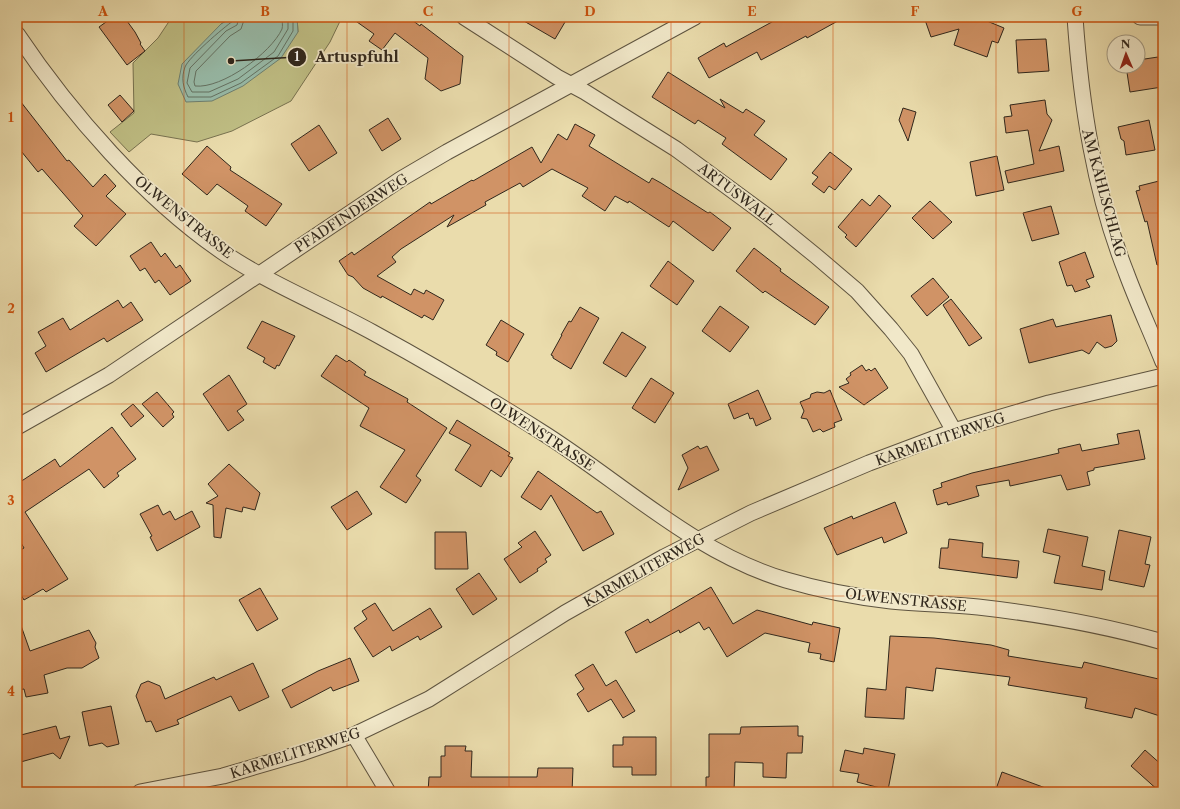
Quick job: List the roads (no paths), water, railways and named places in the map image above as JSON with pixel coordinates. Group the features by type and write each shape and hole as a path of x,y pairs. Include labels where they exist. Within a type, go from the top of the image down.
{"street":[{"name":"ARTUSWALL","path":"464,17 676,149 767,216 857,291 891,328 911,354 954,431"},
{"name":"PFADFINDERWEG","path":"17,427 109,375 401,179 570,84 696,17"},
{"name":"AM KAHLSCHLAG","path":"1075,17 1086,125 1097,176 1110,224 1126,272 1163,362"},
{"path":"1140,17 1163,18"},
{"name":"OLWENSTRASSE","path":"17,34 43,73 139,182 223,252 259,274 372,331 466,384 554,440 697,540 732,559 784,580 846,594 892,601 957,605 1026,613 1077,622 1163,642"},
{"name":"KARMELITERWEG","path":"140,792 223,776 302,753 354,735 429,699 565,613 697,540 751,513 810,487 954,431 1049,403 1163,376"},
{"path":"354,735 388,792"}],"water":[{"path":"233,17 297,17 298,32 281,58 243,86 212,101 186,102 178,84 182,64 221,24"}],"place":[{"name":"Artuspfuhl","path":"231,61"}]}
